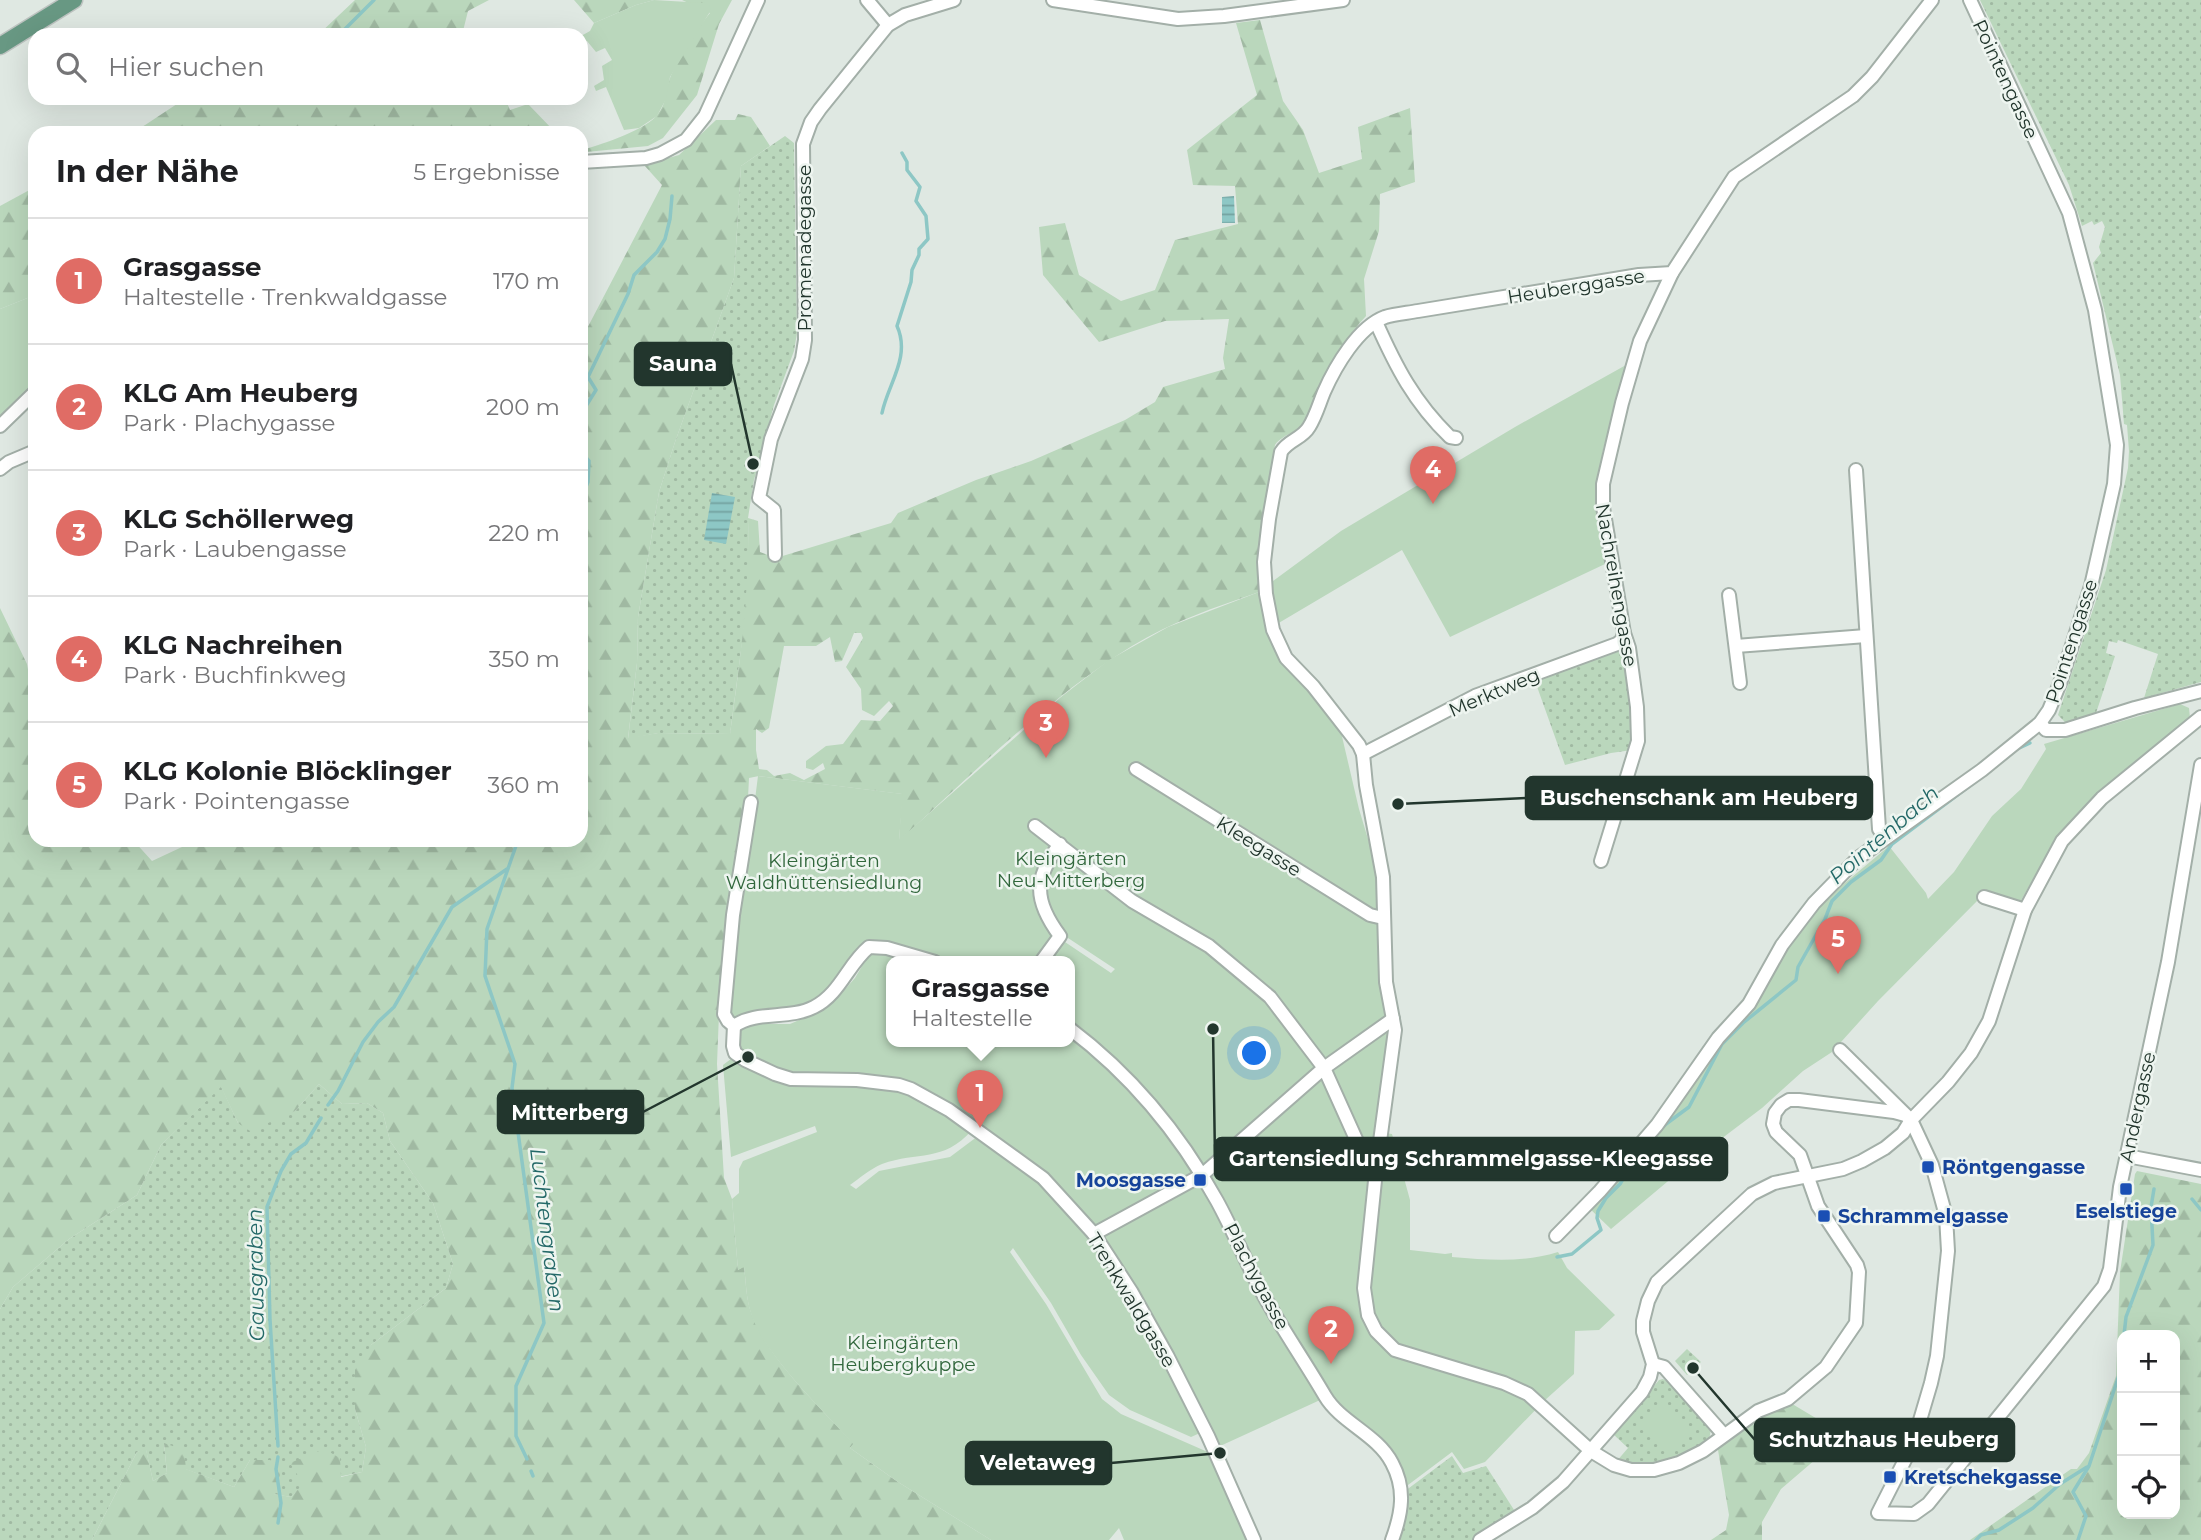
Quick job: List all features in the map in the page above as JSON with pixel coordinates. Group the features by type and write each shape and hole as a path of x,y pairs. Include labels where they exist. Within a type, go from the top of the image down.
{"main road":[{"path":"29,28 74,0"},
{"path":"0,46 28,29"}],"street":[{"path":"588,162 646,158 660,154 686,139 705,116 758,0"},
{"path":"867,0 888,25"},
{"name":"Promenadegasse","path":"775,555 774,510 759,498 771,439 802,359 805,340 803,144 816,116 888,25 905,15 954,0"},
{"path":"1053,0 1178,19 1224,16 1318,1 1343,0"},
{"name":"Heuberggasse","path":"1363,754 1344,723 1280,650 1270,620 1264,562 1281,452 1286,444 1305,433 1336,367 1351,345 1376,322 1392,316 1639,275 1672,273 1734,177 1853,96 1872,77 1932,0"},
{"name":"Pointengasse","path":"1556,1236 1600,1191 1657,1125 1718,1038 1749,1004 1782,945 1814,903 1858,858 1982,770 2040,723 2049,710 2060,683 2087,601 2114,484 2117,445 2095,310 2069,213 1970,0"},
{"name":"Nachreihengasse","path":"1601,861 1638,741 1632,672 1603,507 1603,484 1618,415 1640,341 1672,273"},
{"path":"1376,322 1396,368 1417,401 1450,436 1456,438"},
{"path":"0,426 28,399"},
{"path":"0,469 9,462 28,455"},
{"path":"1856,470 1879,829 1885,838"},
{"path":"1729,595 1740,683"},
{"name":"Merktweg","path":"1363,754 1475,696 1617,644 1624,633"},
{"path":"1736,646 1866,636"},
{"path":"2040,723 2046,730 2065,730 2201,691"},
{"path":"1480,1540 1545,1497 1591,1451 1642,1392 1653,1364 1643,1332 1643,1321 1652,1291 1663,1275 1752,1194 1774,1183 1843,1169 1873,1155 1903,1133 1908,1118 1948,1082 1964,1063 1989,1021 2025,910 2062,841 2102,799 2201,717"},
{"path":"1363,754 1383,877 1386,982 1395,1030 1376,1171 1364,1293 1368,1315 1381,1338 1402,1353 1520,1389 1543,1406 1591,1451 1621,1468 1654,1470 1691,1458 1758,1411 1795,1394 1826,1367 1856,1323 1859,1272 1857,1265 1818,1206 1800,1155 1776,1132 1773,1124 1775,1113 1785,1102 1799,1100 1908,1118"},
{"name":"Andergasse","path":"1908,1118 1926,1149 1940,1190 1946,1216 1948,1251 1937,1356 1923,1415 1913,1444 1878,1513 1914,1514 1928,1504 2104,1286 2110,1269 2127,1156 2168,962 2201,765"},
{"name":"Kleegasse","path":"1136,769 1370,915 1384,918"},
{"path":"751,802 733,915 724,1014 728,1021 734,1026 744,1019 785,1015 814,1007 840,984 869,947 887,948 914,956"},
{"path":"1035,826 1132,901 1209,946 1270,997 1324,1068 1360,1148 1376,1171"},
{"path":"1045,956 1059,936 1048,920 1041,902 1040,880 1045,866 1060,844"},
{"path":"1984,897 2025,910"},
{"path":"1094,1234 1202,1175 1324,1068 1393,1019"},
{"name":"Trenkwaldgasse","path":"734,1026 732,1038 736,1052 745,1060 791,1079 857,1080 900,1085 931,1098 1044,1178 1094,1234 1131,1291 1208,1436 1254,1540"},
{"name":"Plachygasse","path":"1075,1032 1145,1098 1202,1175 1264,1295 1327,1399 1379,1445 1392,1464 1402,1492 1400,1516 1392,1540"},
{"path":"1840,1050 1908,1118"},
{"path":"2127,1156 2201,1170"},
{"path":"1653,1364 1664,1367 1724,1435"}],"green space":[{"path":"355,0 489,0 468,11 464,28 325,28"},
{"path":"574,0 654,0 594,23"},
{"path":"654,0 705,3 711,10 670,77 666,99 657,116 639,128 624,130 606,87 596,91 594,86 604,80 602,66 612,60 605,48 596,52 588,42 588,32 594,23"},
{"path":"682,0 732,0 719,24 697,95 663,138 648,146 588,152 588,148 624,135 653,120 661,110 673,72 710,13"},
{"path":"1980,0 2201,0 2201,682 2144,698 2158,654 2118,640 2117,643 2109,641 2106,653 2115,656 2096,713 2065,722 2058,715 2106,570 2128,468 2127,425 2124,424 2120,375 2093,263 2101,253 2099,247 2105,227 2102,221 2094,225 2092,221 2082,226 2069,185"},
{"path":"1260,20 1283,101 1303,130 1319,173 1362,159 1358,127 1410,108 1415,182 1380,194 1379,231 1364,279 1366,316 1330,365 1308,420 1275,445 1263,520 1259,592 1162,630 1101,666 1011,738 899,841 902,794 759,776 749,778 719,1014 717,1064 724,1178 732,1199 738,1270 744,1266 750,1309 770,1349 797,1383 854,1444 850,1448 898,1482 991,1540 92,1540 137,1452 146,1449 153,1481 167,1473 164,1443 184,1450 186,1469 234,1487 250,1460 270,1460 282,1468 274,1494 291,1497 303,1484 290,1463 324,1449 340,1458 341,1477 362,1472 366,1447 355,1409 355,1370 371,1345 446,1288 453,1264 433,1203 390,1141 383,1113 367,1103 342,1104 319,1084 295,1111 250,1131 238,1123 221,1087 161,1145 137,1195 69,1239 13,1287 0,1309 0,608 28,670 28,847 139,847 152,861 182,847 588,847 588,327 662,185 644,165 679,155 716,120 735,120 738,114 751,117 770,146 741,166 734,278 659,492 638,617 637,663 628,738 658,733 730,734 746,599 748,518 758,521 760,552 776,558 891,523 898,513 976,480 1031,461 1125,420 1155,402 1163,387 1225,369 1223,358 1229,319 1165,321 1099,342 1043,275 1039,227 1065,223 1079,275 1121,301 1155,290 1175,240 1238,224 1235,186 1193,185 1187,150 1257,95 1236,23","holes":["854,633 861,633 863,638 846,667 861,689 862,710 874,716 889,701 893,706 880,721 861,720 843,744 826,746 806,761 806,768 813,770 823,763 825,769 804,780 790,773 774,776 767,770 759,769 756,729 762,733 769,728 784,646 816,646 830,637 835,662 842,661"]},
{"path":"175,105 508,105 510,110 529,105 549,126 144,126"},
{"path":"785,136 794,143 797,333 794,351 774,405 754,480 748,518 749,561 745,620 730,734 658,733 628,739 637,663 638,617 659,492 734,278 741,166"},
{"path":"28,191 28,298 0,309 0,206"},
{"path":"28,298 28,391 0,418 0,309"},
{"path":"1626,365 1603,450 1596,495 1605,564 1450,637 1402,550 1277,624 1269,584 1341,531 1515,427"},
{"path":"1259,592 1266,622 1340,728 1359,809 1377,869 1389,1028 1379,1132 1392,1134 1410,1200 1410,1250 1452,1253 1452,1257 1492,1260 1531,1258 1558,1252 1567,1268 1615,1315 1599,1330 1575,1331 1574,1374 1485,1462 1464,1469 1452,1452 1404,1488 1386,1446 1331,1395 1218,1447 1209,1429 1191,1437 1130,1410 1109,1395 1013,1248 1010,1252 1046,1304 1102,1399 1121,1414 1210,1453 1249,1540 1124,1540 1119,1528 1109,1540 991,1540 898,1482 850,1448 853,1444 780,1362 756,1327 749,1305 744,1267 738,1270 732,1199 739,1193 739,1169 743,1161 817,1132 815,1126 731,1157 723,1065 740,1052 736,1032 748,1024 790,1024 820,1011 840,995 855,978 868,956 876,951 897,956 886,956 886,1047 1075,1047 1075,956 1049,956 1059,942 1065,942 1111,973 1115,969 1068,938 1058,928 1042,956 926,956 893,946 870,944 859,946 830,985 814,999 792,1007 730,1018 732,944 747,862 758,776 903,794 899,840 1061,697 1109,660 1168,627","holes":["851,1073 894,1079 920,1088 946,1102 961,1113 978,1136 950,1157 879,1171 856,1189 850,1185 878,1166 895,1160 940,1152 951,1147 972,1130 904,1089 820,1074"]},
{"path":"1623,650 1632,694 1632,750 1565,765 1535,681"},
{"path":"2180,704 2189,708 2190,718 2095,797 2059,834 2020,902 1979,899 1878,1001 1832,1052 1803,1071 1762,1108 1692,1161 1611,1229 1588,1207 1793,938 1827,898 1889,846 1928,899 1954,872 1992,816 2021,789 2046,749 2044,744"},
{"path":"319,1084 342,1104 367,1103 383,1113 390,1141 433,1203 453,1264 446,1288 371,1345 355,1409 366,1447 362,1472 304,1484 291,1497 273,1494 250,1460 234,1487 185,1469 164,1444 167,1473 153,1481 146,1450 137,1452 92,1540 0,1540 0,1309 13,1287 69,1239 137,1195 161,1145 221,1086 238,1123 295,1111"},
{"path":"2137,1171 2201,1184 2201,1540 1970,1540 2071,1469 2077,1469 2089,1453 2116,1376 2117,1350 2117,1519 2180,1519 2180,1330 2118,1330 2120,1272"},
{"path":"1687,1349 1701,1362 1687,1375 1675,1361"},
{"path":"1663,1379 1671,1384 1708,1424 1709,1437 1704,1445 1695,1451 1673,1460 1643,1466 1616,1462 1628,1448 1613,1434 1659,1380"},
{"path":"1661,1402 1689,1431 1669,1451 1641,1422"},
{"path":"1789,1402 1844,1435 1781,1489 1762,1522 1762,1540 1711,1540 1726,1530 1729,1515 1717,1444 1757,1416"},
{"path":"1452,1456 1463,1473 1486,1466 1516,1513 1472,1540 1397,1540 1405,1491"}],"water":[{"path":"1234,196 1235,223 1222,223 1222,197"},
{"path":"712,493 735,497 726,544 704,540"}],"waterway":[{"path":"346,28 374,0"},
{"path":"882,413 900,360 901,337 897,326 919,249 928,239 926,216 916,201 920,187 907,170 907,162 902,153"},
{"name":"Luchtengraben","path":"588,377 628,294 634,275 657,252 665,239 672,196"},
{"name":"Luchtengraben","path":"588,377 596,390 588,403"},
{"name":"Luchtengraben","path":"588,460 588,482"},
{"name":"Pointenbach","path":"2015,750 2030,743"},
{"name":"Pointenbach","path":"1658,1132 1689,1107 1722,1044 1743,1023 1796,980 1798,967 1832,901 1851,882 1881,860 1892,844 1976,781"},
{"name":"Luchtengraben","path":"516,847 487,929 485,976 515,1064 512,1088 544,1323 516,1386 516,1436 527,1459"},
{"name":"Gausgraben","path":"328,1105 363,1042 394,1007 452,907 507,869"},
{"name":"Gausgraben","path":"278,1446 270,1320 267,1207 291,1154 306,1143 321,1118"},
{"name":"Pointenbach","path":"1557,1257 1572,1254 1601,1230 1598,1211 1620,1184 1633,1162"},
{"path":"2125,1330 2126,1317 2153,1245 2151,1207 2154,1189"},
{"path":"2192,1199 2201,1210"},
{"path":"2078,1540 2086,1516 2073,1492 2089,1466 2117,1381"},
{"name":"Gausgraben","path":"278,1457 276,1469 281,1503 278,1523"},
{"path":"1976,1540 1981,1535 1999,1530 2033,1508 2060,1484 2087,1467"},
{"name":"Luchtengraben","path":"531,1471 533,1476"}],"place":[{"name":"Sauna","path":"753,464"},
{"name":"KLG Nachreihen","path":"1433,504"},
{"name":"KLG Schöllerweg","path":"1046,758"},
{"name":"Buschenschank am Heuberg","path":"1398,804"},
{"name":"KLG Kolonie Blöcklinger","path":"1838,974"},
{"name":"Gartensiedlung Schrammelgasse-Kleegasse","path":"1213,1029"},
{"name":"Mitterberg","path":"748,1057"},
{"name":"Grasgasse","path":"980,1128"},
{"name":"Röntgengasse","path":"1928,1167"},
{"name":"Moosgasse","path":"1200,1180"},
{"name":"Eselstiege","path":"2126,1189"},
{"name":"Schrammelgasse","path":"1824,1216"},
{"name":"KLG Am Heuberg","path":"1331,1364"},
{"name":"Schutzhaus Heuberg","path":"1693,1368"},
{"name":"Veletaweg","path":"1220,1453"},
{"name":"Kretschekgasse","path":"1890,1477"}],"park label":[{"name":"Kleingärten Neu-Mitterberg","path":"1071,869"},
{"name":"Kleingärten Waldhüttensiedlung","path":"824,871"},
{"name":"Kleingärten Heubergkuppe","path":"903,1353"}]}
